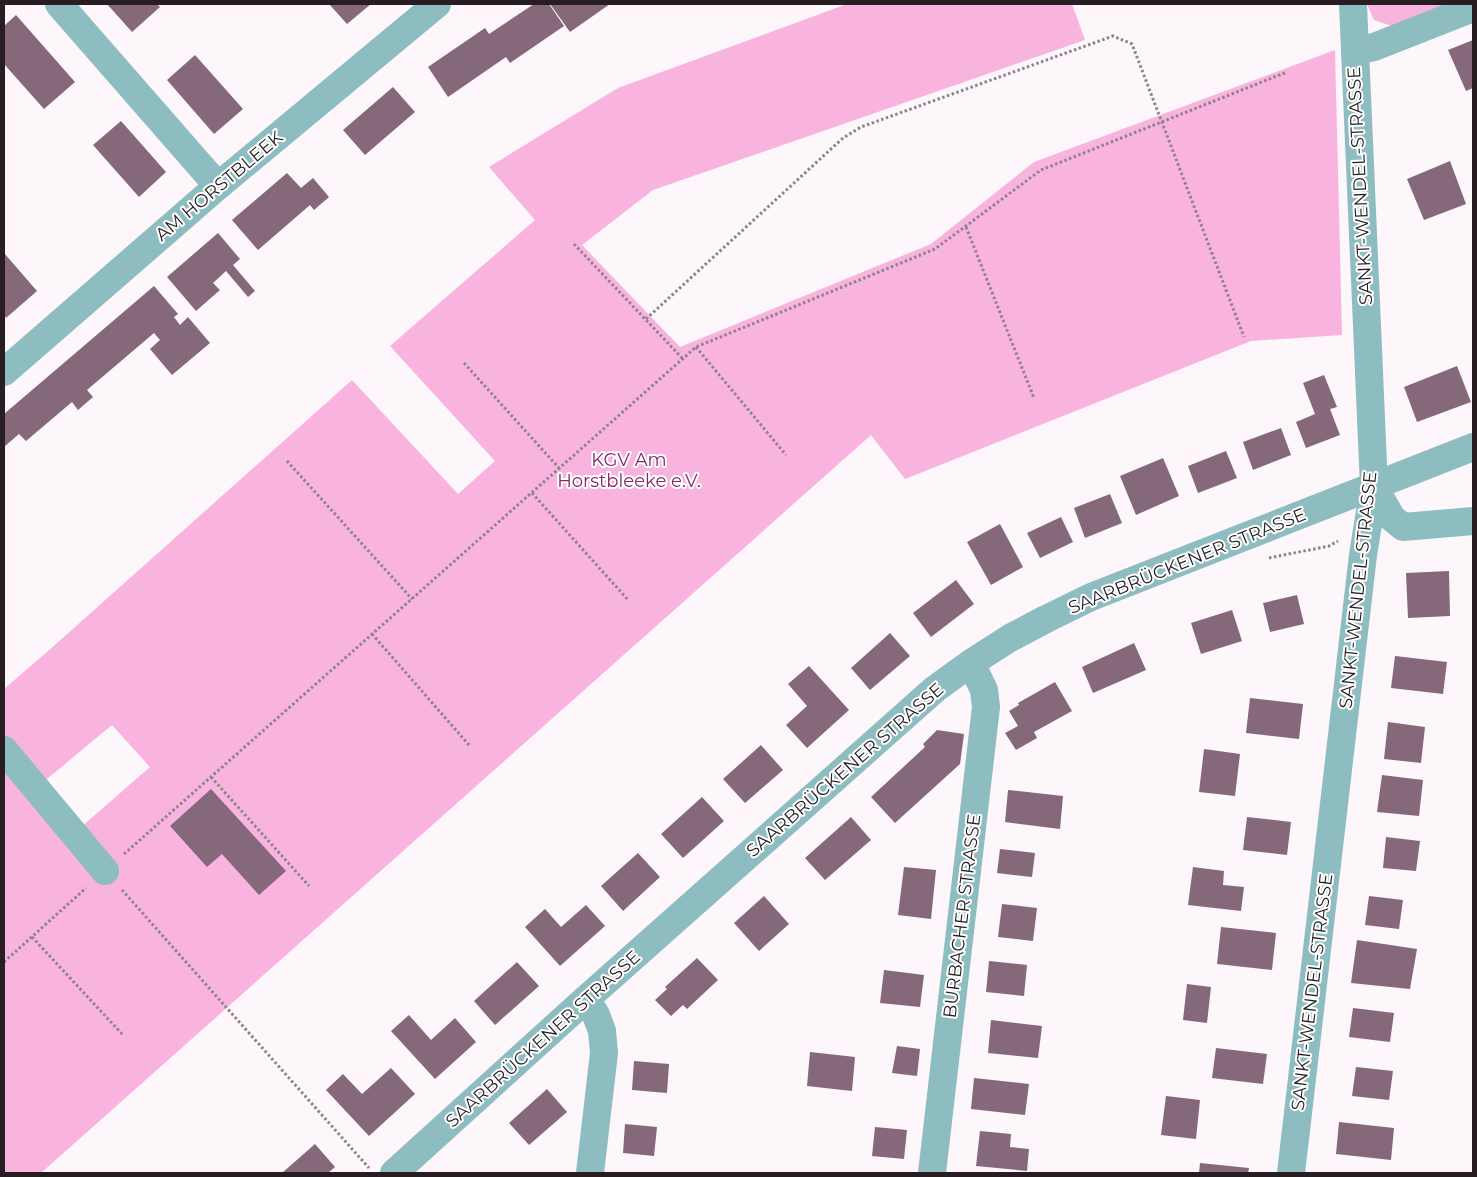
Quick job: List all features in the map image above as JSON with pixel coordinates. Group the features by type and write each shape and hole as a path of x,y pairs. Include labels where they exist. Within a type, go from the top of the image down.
{"street":[{"path":"59,4 218,186"},
{"name":"SANKT-WENDEL-STRASSE","path":"1291,1173 1367,526 1374,487 1352,4"},
{"name":"AM HORSTBLEEK","path":"7,364 432,5"},
{"path":"1354,52 1374,47 1473,8"},
{"name":"SAARBRÜCKENER STRASSE","path":"382,1172 586,999 935,689 971,663 1046,619 1091,597 1473,448"},
{"path":"1374,487 1392,518 1403,527 1473,521"},
{"name":"BURBACHER STRASSE","path":"932,1173 986,707 984,690 971,663"},
{"path":"4,750 105,871"},
{"path":"586,999 596,1015 602,1031 604,1053 590,1173"}],"path":[{"path":"646,319 843,138 861,127 1113,36 1132,44 1244,337"},
{"path":"4,962 696,347 935,250 1041,170 1287,72"},
{"path":"966,227 1034,398"},
{"path":"574,244 683,359"},
{"path":"696,347 786,455"},
{"path":"464,363 559,468"},
{"path":"287,461 412,599"},
{"path":"532,493 629,601"},
{"path":"1264,559 1329,546 1367,526"},
{"path":"372,634 469,745"},
{"path":"211,777 309,886"},
{"path":"105,871 382,1172"},
{"path":"32,937 123,1035"}],"green space":[{"name":"KGV Am Horstbleeke e.V.","path":"847,4 1072,4 1085,40 653,190 582,245 680,347 931,244 1034,162 1335,50 1342,335 1251,341 905,479 871,435 41,1173 4,1173 4,770 65,841 150,767 112,725 36,788 4,750 4,689 352,380 458,494 495,461 390,346 535,220 489,167 618,88"},
{"path":"1367,4 1459,4 1398,28 1374,20"}],"building":[{"path":"107,4 157,4 160,7 132,32"},
{"path":"329,4 371,4 347,24"},
{"path":"534,4 549,4 564,26 510,63 506,57 448,97 428,67 485,28 489,34"},
{"path":"550,4 610,4 570,32"},
{"path":"16,15 75,82 44,109 4,64 4,26"},
{"path":"1473,40 1473,88 1466,91 1448,50"},
{"path":"195,55 243,109 214,134 167,80"},
{"path":"393,87 415,112 365,155 343,130"},
{"path":"121,121 166,172 139,197 93,145"},
{"path":"1450,161 1466,204 1424,220 1407,179"},
{"path":"287,173 301,188 313,178 329,197 314,210 310,205 258,250 232,220"},
{"path":"218,233 240,259 233,265 255,291 248,297 226,271 213,283 220,290 196,311 167,277"},
{"path":"4,253 37,291 6,318 4,314"},
{"path":"154,286 178,314 174,317 180,325 188,317 210,343 172,375 150,349 160,340 154,333 87,390 93,397 78,410 72,402 26,441 19,434 4,447 4,414"},
{"path":"1457,366 1471,402 1417,422 1404,387"},
{"path":"1324,375 1337,407 1330,409 1340,435 1306,448 1296,422 1315,414 1303,383"},
{"path":"1281,428 1291,455 1253,470 1243,442"},
{"path":"1226,451 1237,478 1198,493 1188,466"},
{"path":"1163,458 1179,496 1136,515 1120,476"},
{"path":"1110,494 1122,523 1085,538 1074,508"},
{"path":"1061,517 1073,542 1040,558 1027,533"},
{"path":"1000,524 1023,567 991,585 967,542"},
{"path":"1449,571 1450,616 1408,618 1406,573"},
{"path":"956,580 974,604 931,637 913,613"},
{"path":"1297,595 1304,624 1270,632 1263,603"},
{"path":"1232,610 1242,641 1201,654 1191,623"},
{"path":"890,633 910,656 870,690 851,668"},
{"path":"1134,643 1146,670 1093,693 1082,667"},
{"path":"1395,656 1447,662 1443,694 1391,688"},
{"path":"809,666 849,710 807,748 786,725 807,706 788,684"},
{"path":"1055,682 1072,711 1034,732 1037,738 1016,750 1005,733 1018,726 1009,711 1019,705 1018,703"},
{"path":"1250,698 1303,704 1299,739 1246,733"},
{"path":"1388,722 1425,727 1421,763 1384,759"},
{"path":"937,730 964,734 960,764 895,823 871,797 925,747 923,744"},
{"path":"761,745 783,770 745,803 723,779"},
{"path":"1204,749 1240,754 1235,796 1199,792"},
{"path":"1382,775 1423,780 1419,816 1377,812"},
{"path":"211,789 286,871 259,895 222,854 207,867 170,826"},
{"path":"1008,790 1063,796 1060,829 1005,822"},
{"path":"702,797 724,821 683,858 661,834"},
{"path":"851,817 871,840 825,880 805,858"},
{"path":"1247,817 1291,822 1287,855 1243,850"},
{"path":"1386,837 1420,841 1416,871 1383,868"},
{"path":"1000,849 1035,853 1032,877 997,873"},
{"path":"638,853 660,877 623,911 601,886"},
{"path":"904,867 936,870 931,919 898,915"},
{"path":"1193,867 1224,871 1223,885 1244,887 1241,911 1188,905"},
{"path":"764,896 789,924 759,951 734,923"},
{"path":"1369,896 1403,900 1399,929 1365,925"},
{"path":"1002,904 1037,908 1033,941 998,937"},
{"path":"586,905 605,926 560,966 525,927 545,909 561,927"},
{"path":"1221,927 1276,933 1272,970 1217,964"},
{"path":"1357,940 1417,949 1410,989 1351,983"},
{"path":"697,958 718,980 687,1009 683,1005 671,1016 655,1000 667,989 665,987"},
{"path":"989,961 1027,965 1024,996 986,992"},
{"path":"517,962 539,986 495,1025 474,1001"},
{"path":"884,970 924,975 920,1007 880,1003"},
{"path":"1187,984 1211,987 1207,1023 1183,1020"},
{"path":"1353,1008 1394,1013 1390,1042 1349,1037"},
{"path":"409,1015 431,1040 455,1018 476,1042 435,1079 391,1031"},
{"path":"991,1020 1042,1026 1038,1058 988,1053"},
{"path":"897,1046 920,1049 917,1076 892,1073"},
{"path":"1216,1048 1267,1054 1263,1084 1212,1078"},
{"path":"810,1052 855,1057 852,1091 807,1086"},
{"path":"634,1061 669,1064 667,1093 632,1090"},
{"path":"1356,1067 1393,1071 1389,1100 1352,1096"},
{"path":"391,1068 415,1094 369,1136 326,1090 343,1074 362,1094"},
{"path":"974,1078 1029,1084 1025,1115 971,1109"},
{"path":"547,1089 567,1112 529,1145 509,1123"},
{"path":"1166,1096 1200,1100 1196,1139 1161,1135"},
{"path":"1339,1122 1394,1128 1391,1160 1336,1154"},
{"path":"625,1124 657,1127 654,1156 623,1153"},
{"path":"875,1127 907,1130 904,1159 872,1156"},
{"path":"980,1131 1011,1134 1010,1147 1029,1149 1027,1171 976,1166"},
{"path":"315,1144 335,1167 328,1173 282,1173"},
{"path":"1200,1163 1249,1168 1248,1173 1199,1173"}]}
